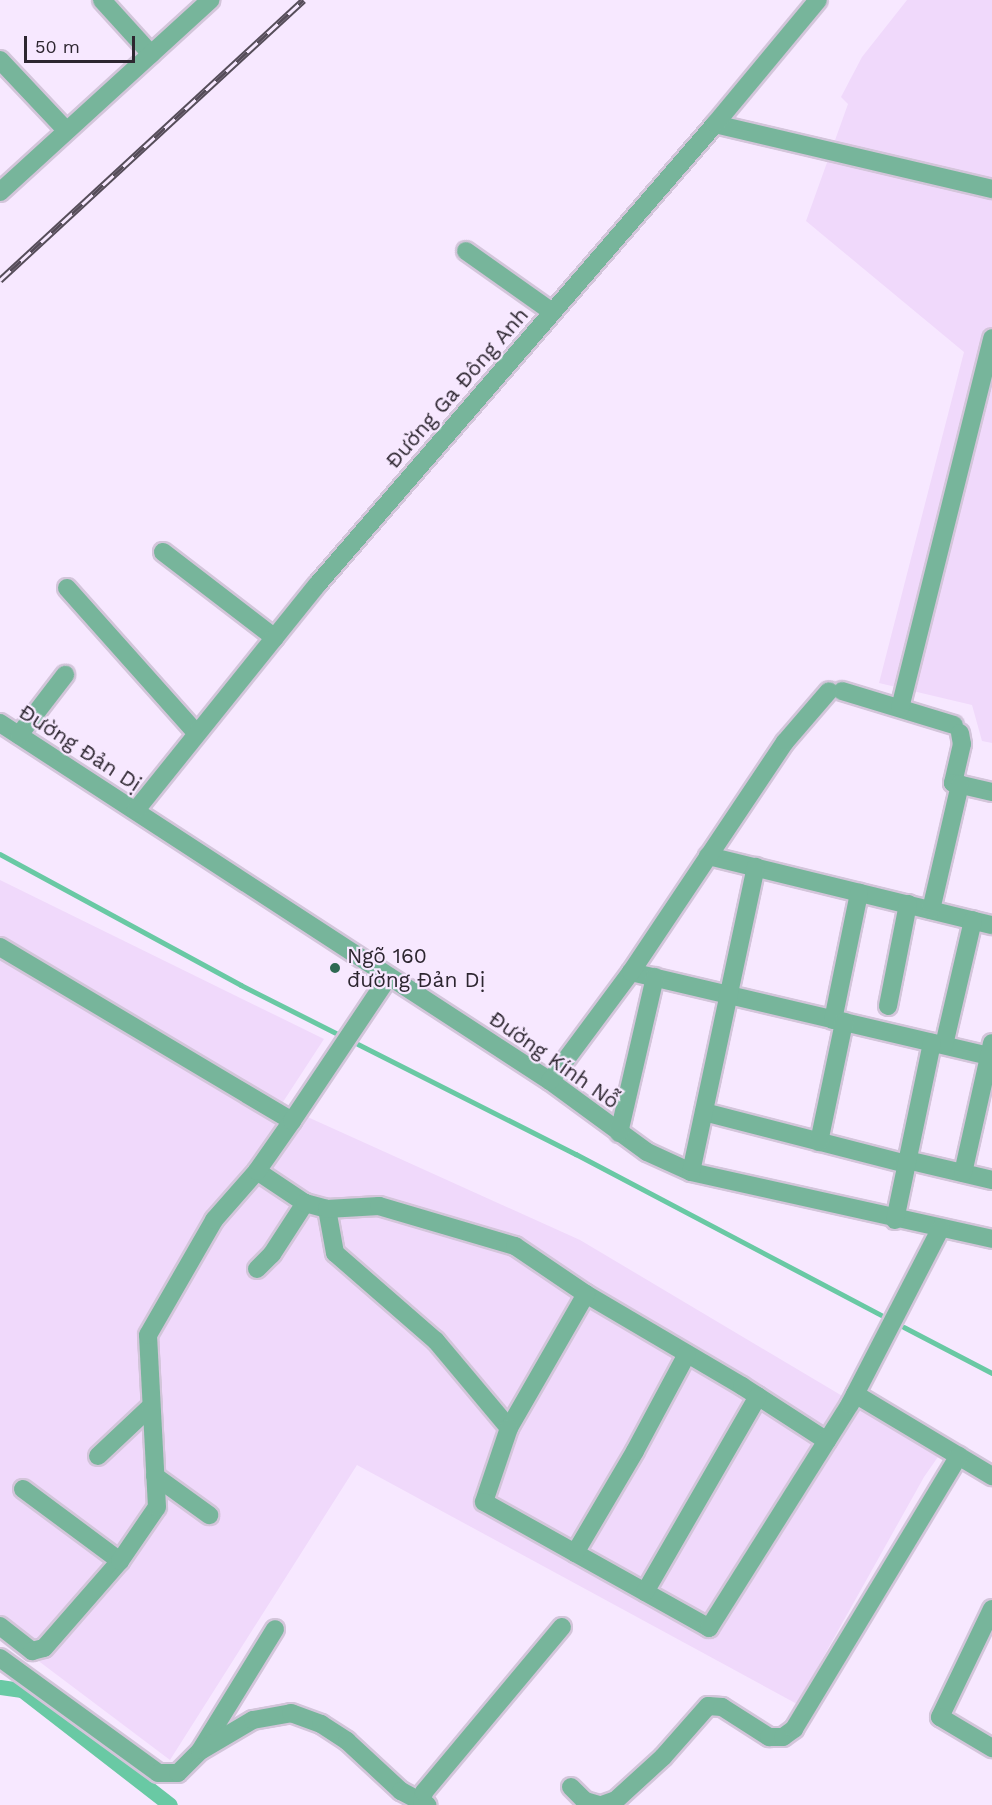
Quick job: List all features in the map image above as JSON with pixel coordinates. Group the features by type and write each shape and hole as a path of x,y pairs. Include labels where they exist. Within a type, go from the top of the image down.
{"street":[{"path":"102,0 152,54"},
{"path":"0,192 210,0"},
{"name":"Đường Ga Đông Anh","path":"136,810 275,638 552,312 716,124 818,0"},
{"path":"0,60 66,130"},
{"path":"716,124 992,189"},
{"path":"466,251 552,312"},
{"path":"900,708 992,338"},
{"path":"163,552 275,638"},
{"path":"67,588 197,734"},
{"path":"19,735 65,675"},
{"path":"550,1081 630,972 785,742 835,692 900,708 957,729 962,744 953,783 992,792"},
{"name":"Đường Đản Dị","path":"0,723 136,810"},
{"path":"931,910 960,784"},
{"name":"Đường Kính Nỗ","path":"136,810 550,1081 646,1152 691,1172 808,1197 895,1220 992,1239"},
{"path":"708,856 992,925"},
{"path":"691,1172 756,867"},
{"path":"819,1142 859,893"},
{"path":"888,1006 908,904"},
{"path":"895,1220 907,1162 973,920"},
{"path":"0,947 292,1121"},
{"path":"630,972 938,1044 991,1052 963,1173"},
{"path":"0,1626 32,1650 44,1648 120,1561 157,1507 148,1335 214,1220 257,1171 388,976"},
{"path":"619,1133 655,977"},
{"path":"704,1112 819,1142 992,1180"},
{"path":"257,1171 305,1203 327,1209 379,1206 515,1246 585,1294 758,1396 827,1441"},
{"path":"257,1269 272,1254 305,1203"},
{"path":"327,1209 335,1253 436,1341 509,1428"},
{"path":"585,1294 509,1428 484,1502 709,1628 855,1394 941,1228"},
{"path":"575,1553 635,1451 687,1354"},
{"path":"855,1394 992,1476"},
{"path":"645,1592 758,1396"},
{"path":"98,1456 152,1406"},
{"path":"570,1787 585,1801 601,1805 616,1800 655,1764 708,1706 723,1707 770,1737 783,1737 794,1729 959,1456"},
{"path":"155,1476 209,1515"},
{"path":"23,1489 120,1561"},
{"path":"992,1609 986,1635 940,1717 992,1748"},
{"path":"200,1751 253,1720 291,1713 321,1724 347,1741 401,1791 424,1804 424,1792 562,1627"},
{"path":"0,1658 158,1773 178,1773 200,1751 275,1629"}],"shaded area":[{"path":"907,0 992,0 992,743 982,741 972,705 879,683 964,352 806,221 848,104 841,97 862,57"},
{"path":"0,880 324,1039 281,1105 580,1240 940,1454 924,1477 797,1704 357,1465 170,1760 0,1632"}],"waterway":[{"path":"0,854 241,985 336,1033"},
{"path":"358,1044 576,1154 881,1315"},
{"path":"904,1327 992,1373"},
{"path":"0,1687 22,1690 170,1805"}],"railway":[{"path":"0,280 303,0"}],"place":[{"name":"Ngõ 160 đường Đản Dị","path":"335,968"}]}
